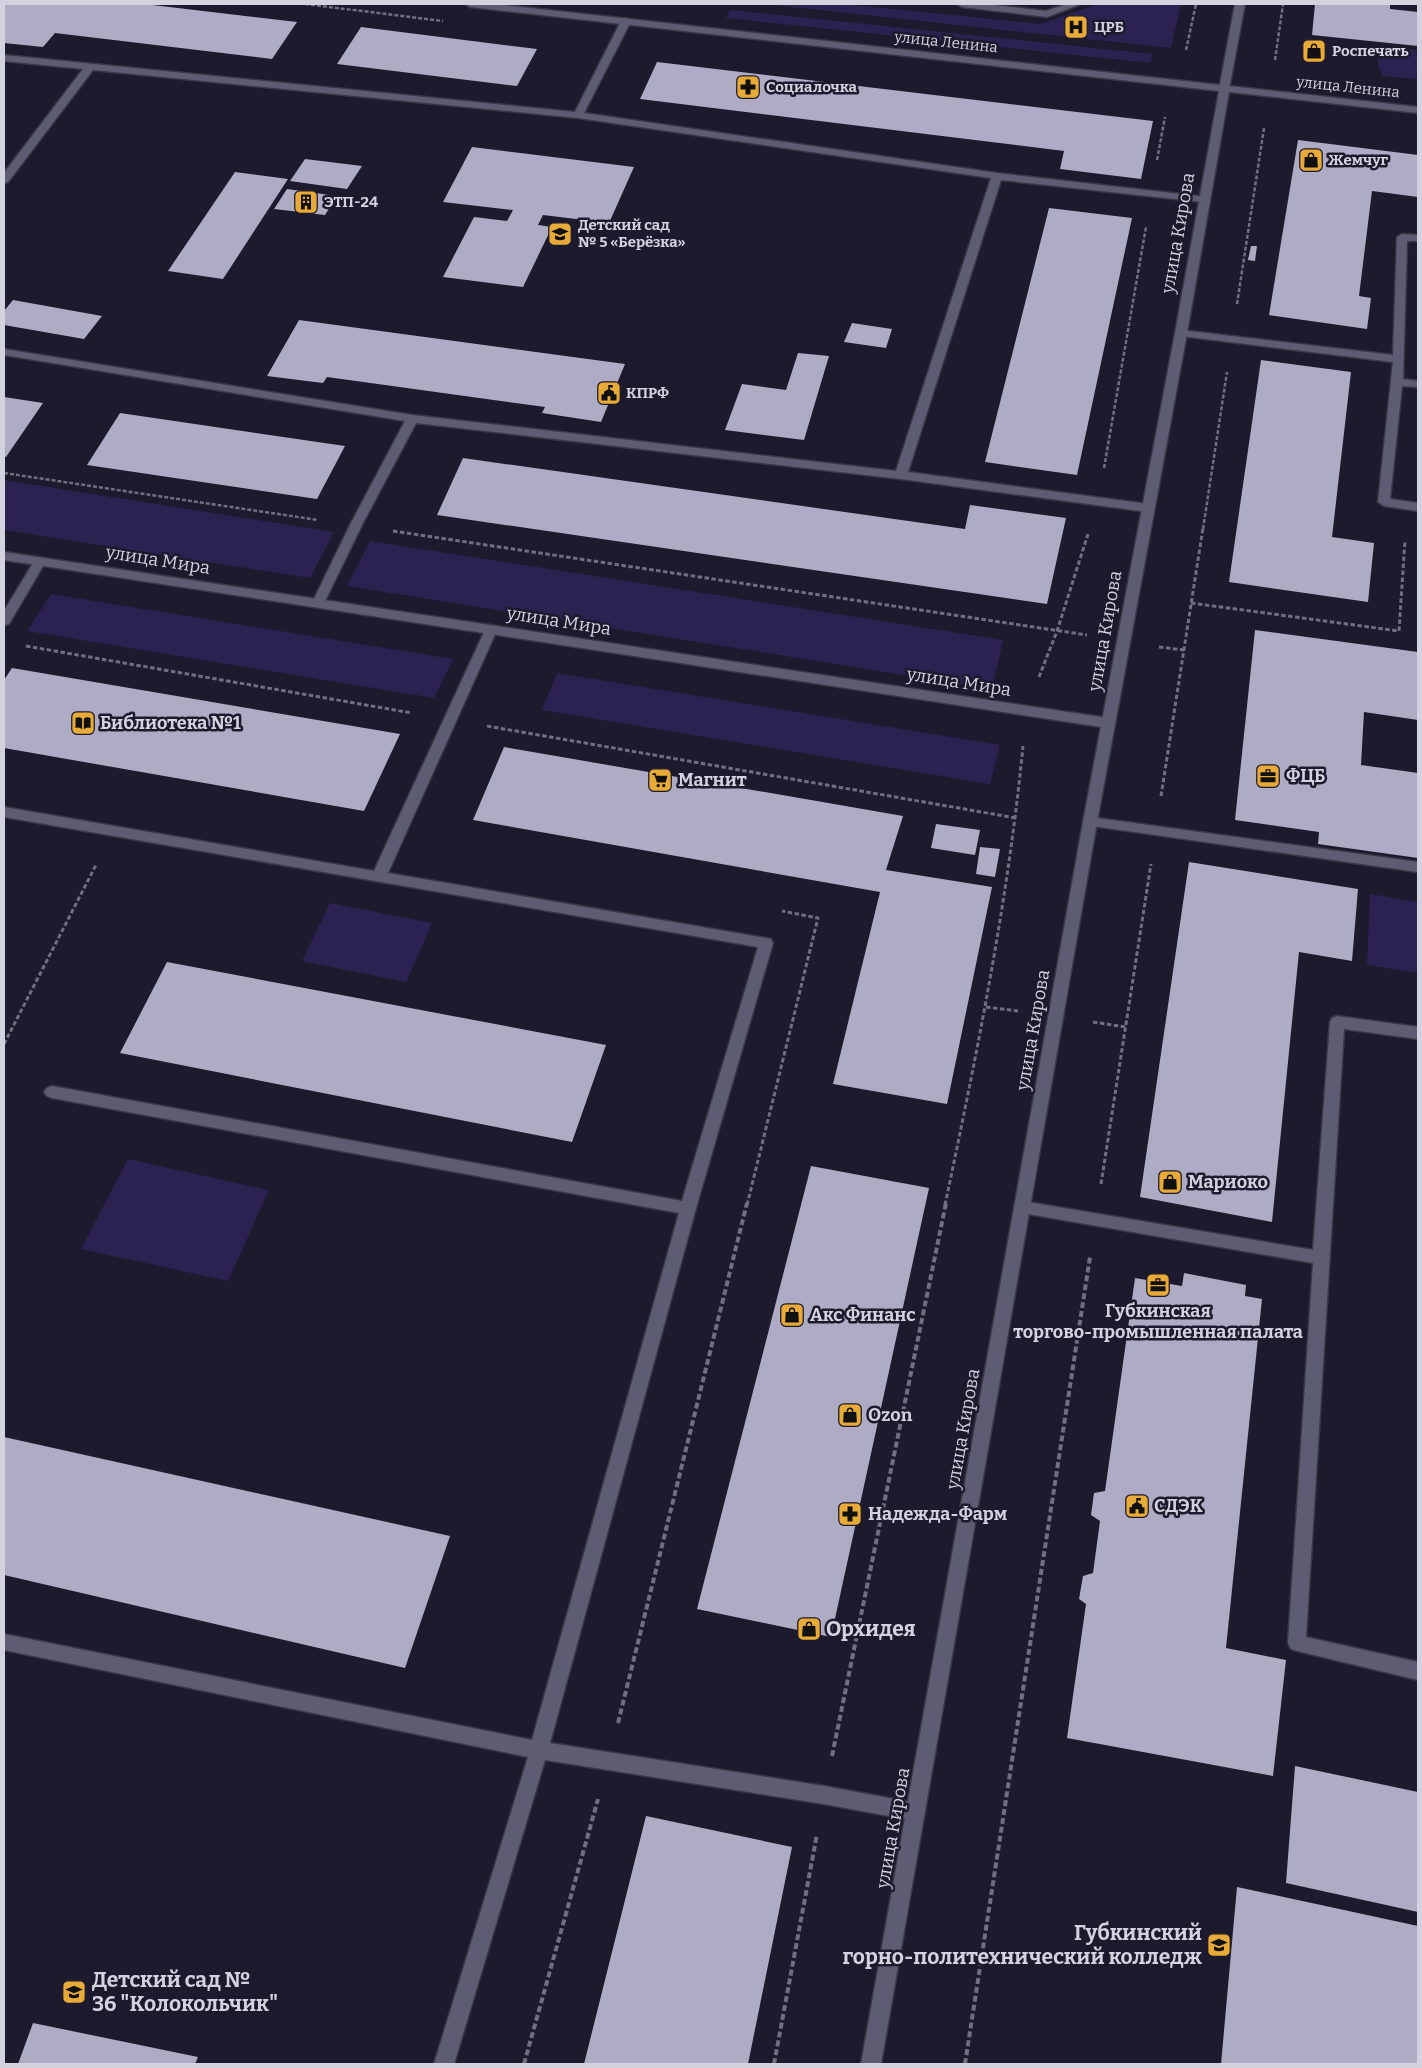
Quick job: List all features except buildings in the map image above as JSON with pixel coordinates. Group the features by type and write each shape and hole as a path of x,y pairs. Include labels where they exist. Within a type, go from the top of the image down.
{"main road":[{"name":"улица Ленина","path":"470,4 1418,110"},
{"path":"962,4 1047,14 1076,4"},
{"name":"улица Кирова","path":"871,2064 1090,822 1240,4"},
{"path":"578,115 626,21"},
{"path":"4,58 578,115 998,176 1203,199"},
{"path":"4,180 90,67"},
{"path":"901,475 998,176"},
{"path":"1413,506 1384,502 1399,359 1402,237 1418,238"},
{"path":"1181,333 1399,359"},
{"path":"4,352 412,418 901,475 1148,508"},
{"path":"1396,382 1418,384"},
{"path":"318,603 412,418"},
{"name":"улица Мира","path":"4,556 1108,723"},
{"path":"4,621 40,561"},
{"path":"378,876 491,630"},
{"path":"4,812 766,943 688,1208 539,1750 444,2064"},
{"path":"1090,822 1418,867"},
{"path":"1418,1033 1337,1022 1297,1643 1418,1671"},
{"path":"52,1092 688,1208"},
{"path":"1022,1206 1321,1258"},
{"path":"4,1642 539,1750 824,1795 916,1812"}],"path":[{"path":"965,2064 1283,4"},
{"path":"4,473 1184,650"},
{"path":"1191,603 1399,632 1413,506"},
{"path":"20,645 1016,818 986,1007 824,1795 774,2064"},
{"path":"4,1044 114,831"},
{"path":"524,2064 608,1762 818,918"}],"shaded area":[{"name":"ЦРБ","path":"764,4 844,4 1040,24 1099,4 1181,4 1171,48"},
{"path":"730,10 1152,54 1151,63 726,18"},
{"path":"1383,47 1418,50 1418,79 1382,76 1377,60"},
{"path":"4,480 334,532 310,578 4,530"},
{"path":"370,541 1003,640 992,689 347,586"},
{"path":"51,594 453,659 434,698 27,631"},
{"path":"557,673 1000,745 990,784 542,710"},
{"path":"1370,894 1418,902 1418,973 1367,965"},
{"path":"330,903 432,923 406,982 302,961"},
{"path":"128,1159 269,1190 228,1281 81,1249"}],"place":[{"name":"ЦРБ","path":"1076,27"},
{"name":"Роспечать","path":"1314,51"},
{"name":"Социалочка","path":"748,87"},
{"name":"Жемчуг","path":"1311,160"},
{"name":"ЭТП-24","path":"306,202"},
{"name":"Детский сад № 5 «Берёзка»","path":"560,234"},
{"name":"КПРФ","path":"609,393"},
{"name":"Библиотека №1","path":"83,723"},
{"name":"ФЦБ","path":"1268,776"},
{"name":"Магнит","path":"660,780"},
{"name":"Мариоко","path":"1170,1182"},
{"name":"Губкинская торгово-промышленная палата","path":"1158,1285"},
{"name":"Акс Финанс","path":"792,1315"},
{"name":"Ozon","path":"850,1415"},
{"name":"СДЭК","path":"1137,1506"},
{"name":"Надежда-Фарм","path":"850,1514"},
{"name":"Орхидея","path":"809,1629"},
{"name":"Губкинский горно-политехнический колледж","path":"1219,1945"},
{"name":"Детский сад № 36 \"Колокольчик\"","path":"74,1992"}]}
